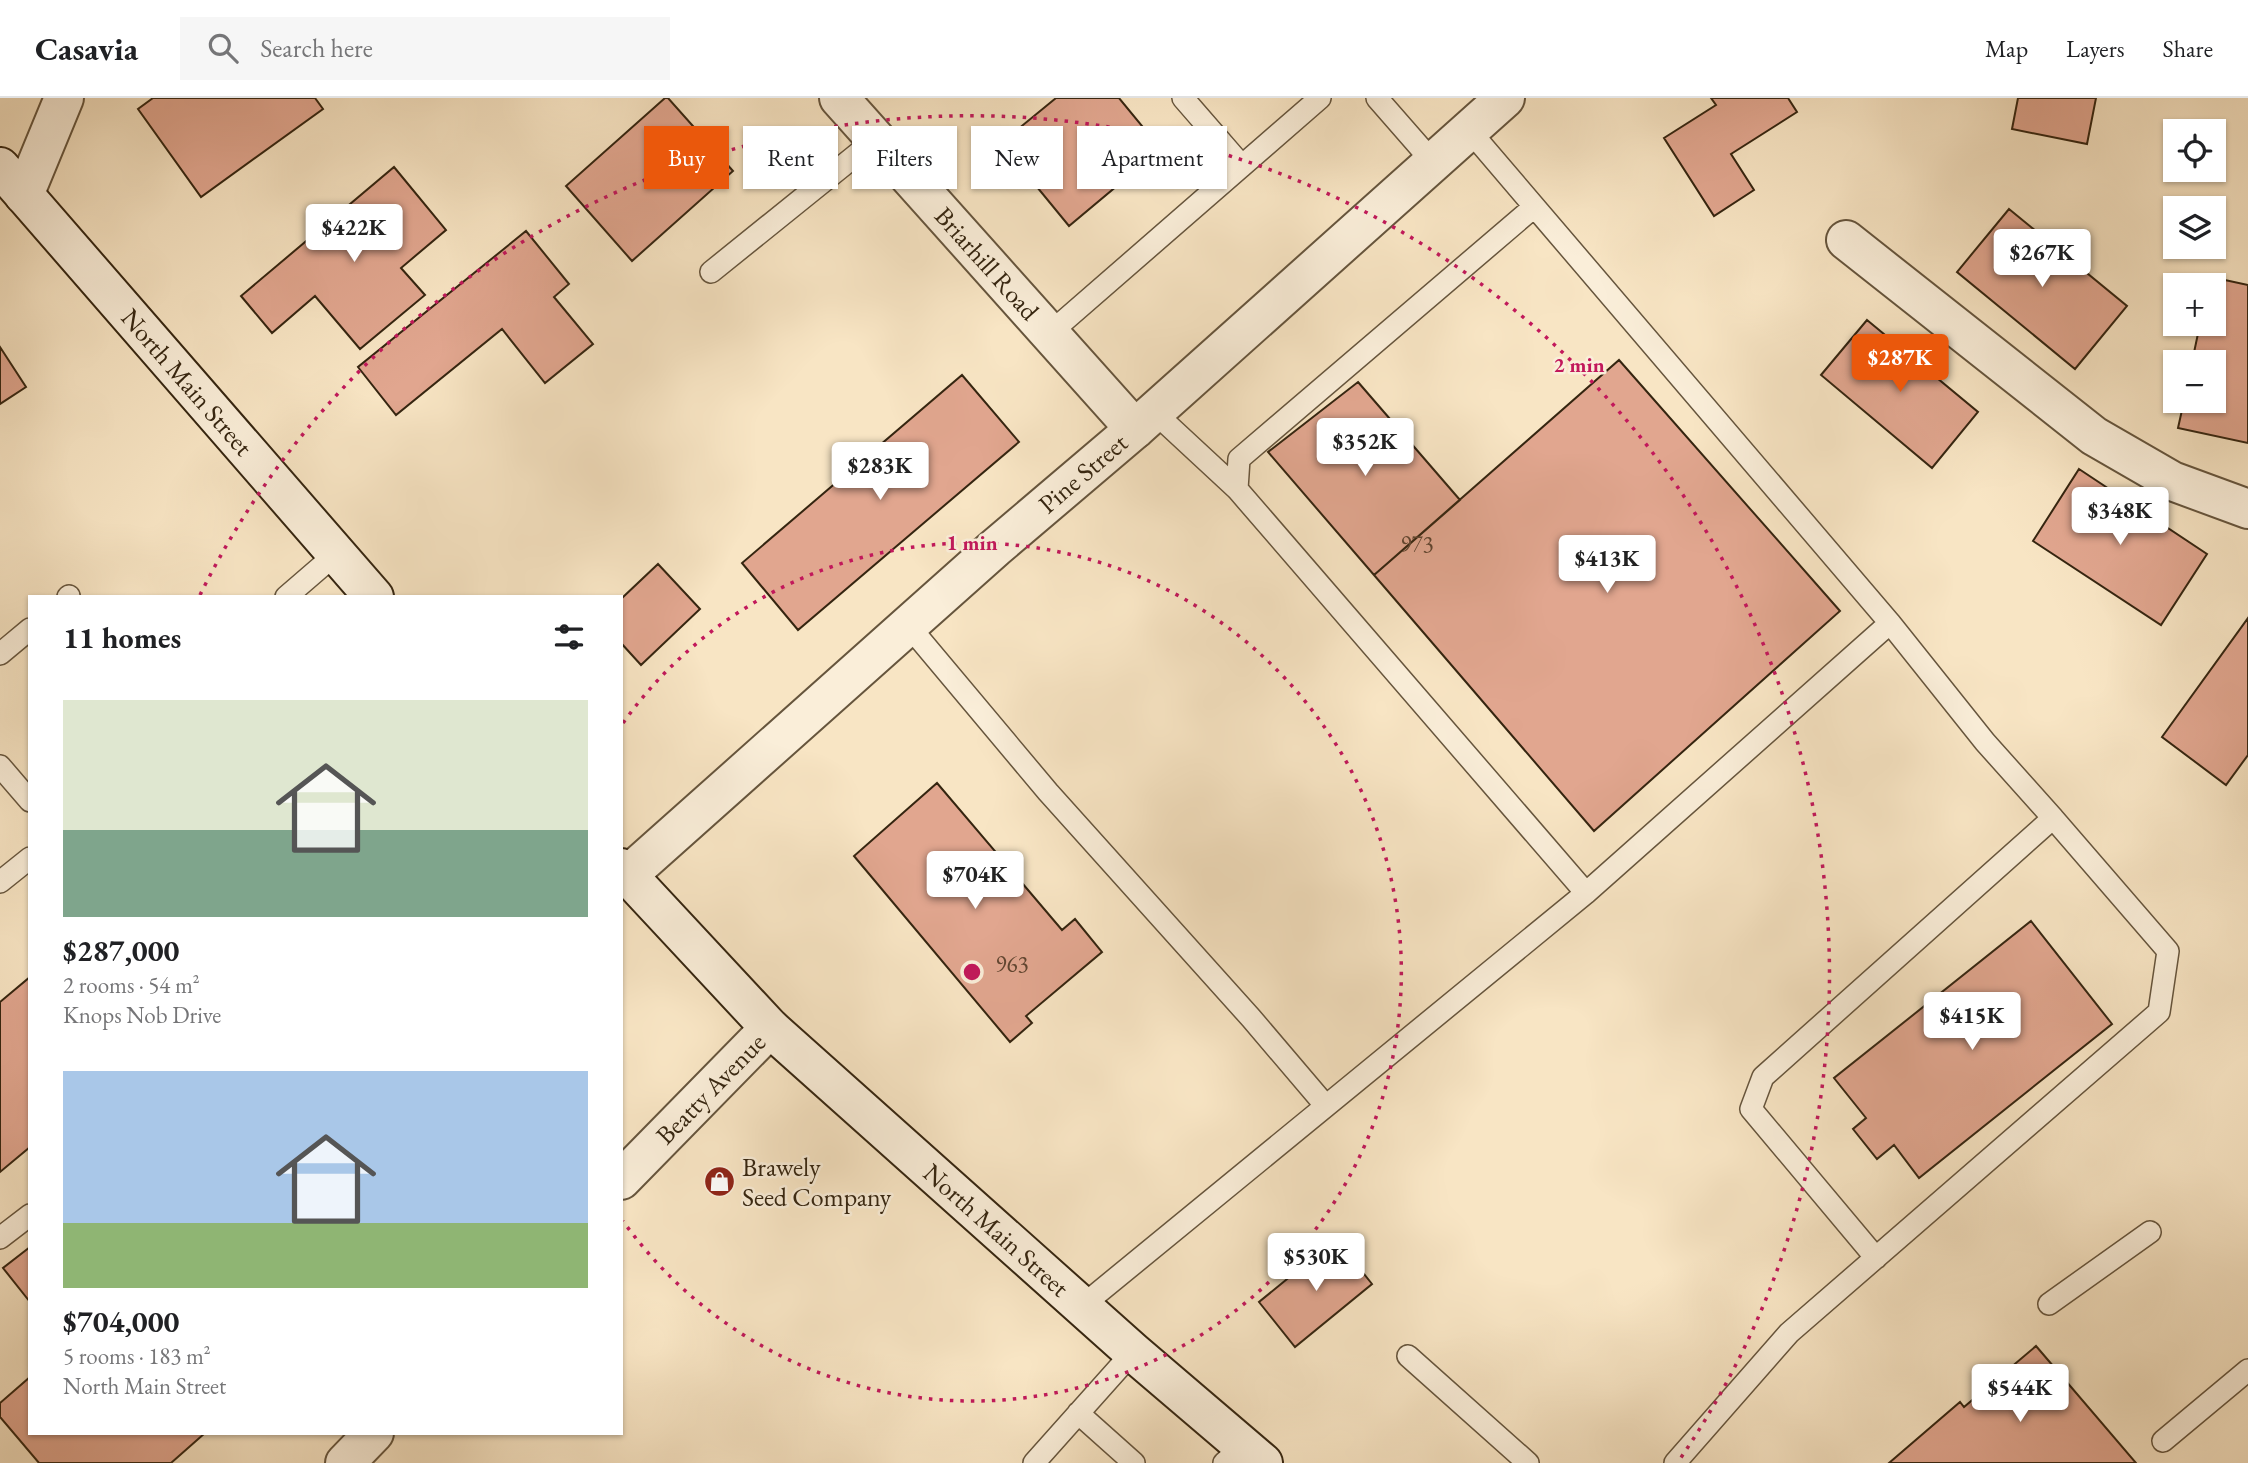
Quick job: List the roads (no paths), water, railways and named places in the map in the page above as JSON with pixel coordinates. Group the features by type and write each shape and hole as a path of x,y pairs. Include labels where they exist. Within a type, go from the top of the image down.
{"street":[{"path":"9,182 64,98"},
{"name":"Briarhill Road","path":"839,98 864,126"},
{"name":"Pine Street","path":"625,871 1145,420 1505,98"},
{"name":"North Main Street","path":"9,182 372,595"},
{"name":"Briarhill Road","path":"921,189 1050,333 1145,420"},
{"path":"1846,240 2094,436 2172,481 2248,509"},
{"name":"North Main Street","path":"625,871 770,1028 1133,1352 1243,1457"},
{"name":"Beatty Avenue","path":"623,1178 770,1028"},
{"path":"345,1463 372,1435"}],"lane":[{"path":"1183,98 1242,166"},
{"path":"1050,333 1320,98"},
{"path":"1377,98 1432,161"},
{"path":"1469,130 1890,623 1985,742 2168,951 2160,1013 1789,1333 1675,1463"},
{"path":"711,272 852,158"},
{"path":"1237,489 1239,459 1535,206"},
{"path":"1145,420 1237,489 1586,893"},
{"path":"288,595 337,554"},
{"path":"1082,1306 1586,893 1890,623"},
{"path":"908,625 1048,792 1251,1018 1325,1105"},
{"path":"0,654 28,631"},
{"path":"0,766 28,799"},
{"path":"1876,1258 1751,1109 1763,1077 2053,818"},
{"path":"0,882 28,860"},
{"path":"0,1238 28,1217"},
{"path":"2049,1304 2150,1232"},
{"path":"1034,1463 1133,1352"},
{"path":"1408,1356 1528,1463"},
{"path":"2163,1441 2248,1370"},
{"path":"1078,1413 1133,1463"}],"place":[{"name":"Brawely Seed Company","path":"719,1182"}]}
